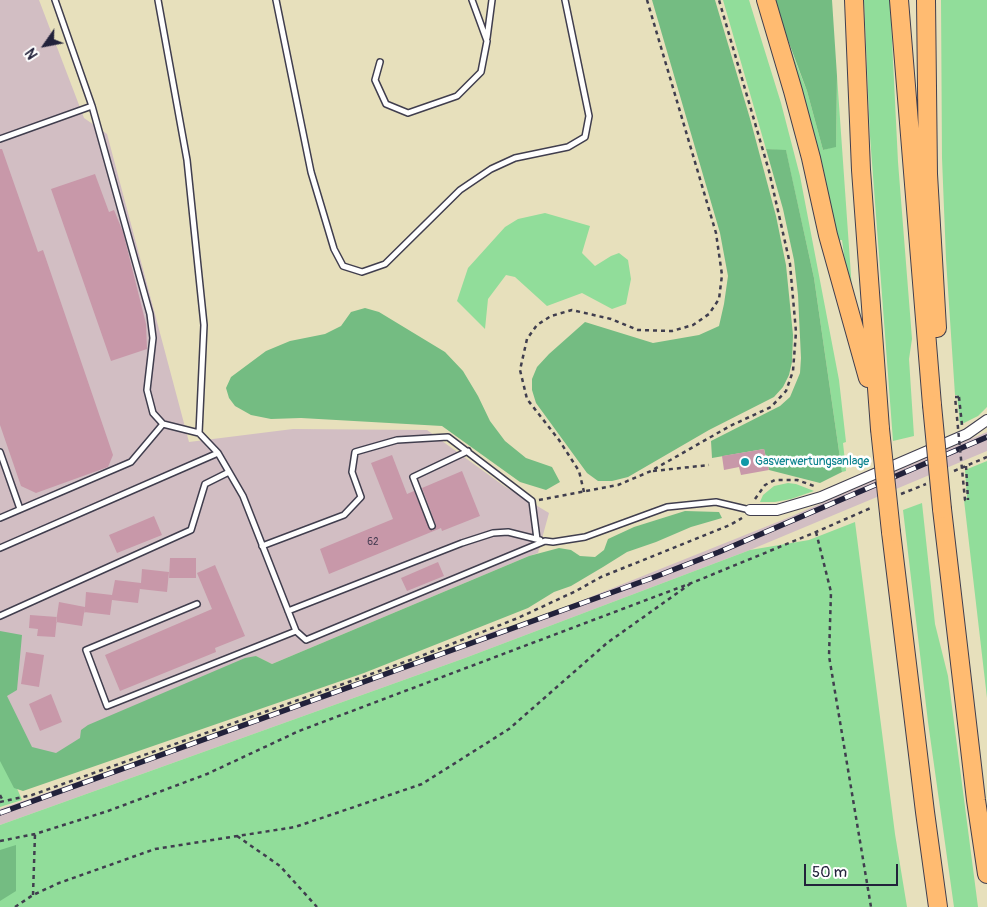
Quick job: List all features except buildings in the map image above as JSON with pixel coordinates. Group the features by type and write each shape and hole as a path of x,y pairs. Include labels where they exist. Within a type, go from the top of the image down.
{"highway":[{"path":"766,0 811,158 828,235 879,421"},
{"path":"846,0 856,50"},
{"path":"854,0 861,170 879,421 938,907"},
{"path":"899,0 944,401"},
{"path":"926,0 928,174 944,401 947,507 946,546 976,800 987,874"}],"street":[{"path":"750,510 777,510 821,497 987,420"},
{"path":"969,429 979,432 987,428"}],"lane":[{"path":"55,0 92,106 150,314 152,338 147,390 153,413 163,424 199,433 218,453 243,496 296,631 306,640 545,541"},
{"path":"158,0 187,160 204,325 199,433"},
{"path":"276,0 311,172 334,249 343,266 362,272 385,264 460,190 491,169 515,158 568,147 585,137 589,116 565,0"},
{"path":"472,0 487,41"},
{"path":"380,62 374,80 386,104 408,113 457,96 481,72 492,0"},
{"path":"0,139 92,106"},
{"path":"0,518 131,462 163,424"},
{"path":"262,546 344,515 361,497 352,472 355,452 397,440 448,437 532,501 537,539"},
{"path":"0,452 20,509"},
{"path":"432,526 412,477 468,452"},
{"path":"0,548 218,453"},
{"path":"0,616 190,530 205,484 229,472"},
{"path":"288,611 493,533 508,532 553,542 585,538 667,507 716,502 750,510"},
{"path":"197,604 86,650 107,706 296,631"}],"path":[{"path":"584,492 579,471 559,440 527,399 520,370 527,339 536,325 551,316 572,310 611,319 638,330 672,331 693,326 709,314 719,299 722,275 716,233 647,0"},
{"path":"532,501 618,485 652,471 730,426 771,407 786,391 794,371 796,332 790,264 769,171 720,0"},
{"path":"962,424 944,401 955,397 965,500 968,500 966,466"},
{"path":"953,432 969,429"},
{"path":"652,471 709,465"},
{"path":"0,795 1,802 32,795 413,659 518,618 601,577 742,519 750,510 753,502 765,485 775,480 796,480 819,488"},
{"path":"0,841 35,834 108,811 207,774 299,731 694,582 816,532 831,592 829,656 871,907"},
{"path":"15,907 33,895 59,883 155,849 295,827 422,784 509,729 607,642 694,582"},
{"path":"33,895 35,834"},
{"path":"237,836 280,866 317,907"}],"shaded area":[{"path":"0,0 39,0 84,118 107,134 189,442 293,429 427,430 504,486 549,513 538,553 272,664 256,656 13,779 0,754"},
{"path":"987,432 987,451 750,550 465,658 0,825 0,809 274,713 502,628 508,630 785,519"}],"green space":[{"path":"652,0 715,0 776,216 786,265 793,335 792,362 789,375 783,387 774,397 709,430 628,477 612,481 598,481 587,473 536,403 532,390 532,379 537,367 585,322 653,343 699,335 719,326 728,276 720,233"},
{"path":"723,0 749,0 781,103 800,176 839,380 846,442 843,443 846,471 842,472 814,278 786,151 766,149"},
{"path":"773,0 832,0 837,76 836,147 823,150 807,91"},
{"path":"864,0 890,0 898,162 912,339 909,359 914,436 893,441 870,136"},
{"path":"941,0 987,0 987,407 978,416 960,425 957,395 955,395 946,259 942,158"},
{"path":"777,14 807,91 823,150 836,146 837,76 852,290 847,277 842,240 835,241"},
{"path":"766,149 786,150 814,278 842,472 820,483 769,470 764,449 712,458 711,441 780,406 790,397 800,373 798,295 794,260 783,209"},
{"path":"545,213 590,226 582,253 595,266 619,253 628,260 631,279 626,304 612,309 582,293 547,306 515,277 506,275 488,299 485,329 457,301 468,268 505,227 518,219"},
{"path":"365,308 379,312 445,352 463,371 490,421 505,441 526,458 552,467 560,482 546,490 520,482 442,426 301,418 271,419 251,415 235,406 229,398 226,388 231,377 266,351 290,341 325,334 341,326 351,312"},
{"path":"987,461 987,698 964,500 967,497 965,470"},
{"path":"788,483 814,491 791,499 760,502 763,495 774,486"},
{"path":"922,503 935,624 948,676 978,907 954,907 928,722 903,510"},
{"path":"685,511 719,512 722,518 691,527 627,552 571,586 554,592 528,608 364,673 23,791 14,788 0,761 0,631 22,635 17,690 7,696 32,747 56,753 80,738 81,730 88,725 245,658 256,656 272,664 529,556 559,548 571,550 580,556 595,557 604,550 608,539 634,527"},
{"path":"855,522 895,834 907,907 0,907 0,825 465,658 750,550 809,540"},
{"path":"0,755 22,800 0,807"},
{"path":"16,845 16,891 0,901 0,850"}],"railway":[{"path":"0,813 652,578 719,552 987,437"}],"place":[{"name":"Gasverwertungsanlage","path":"745,462"}]}
